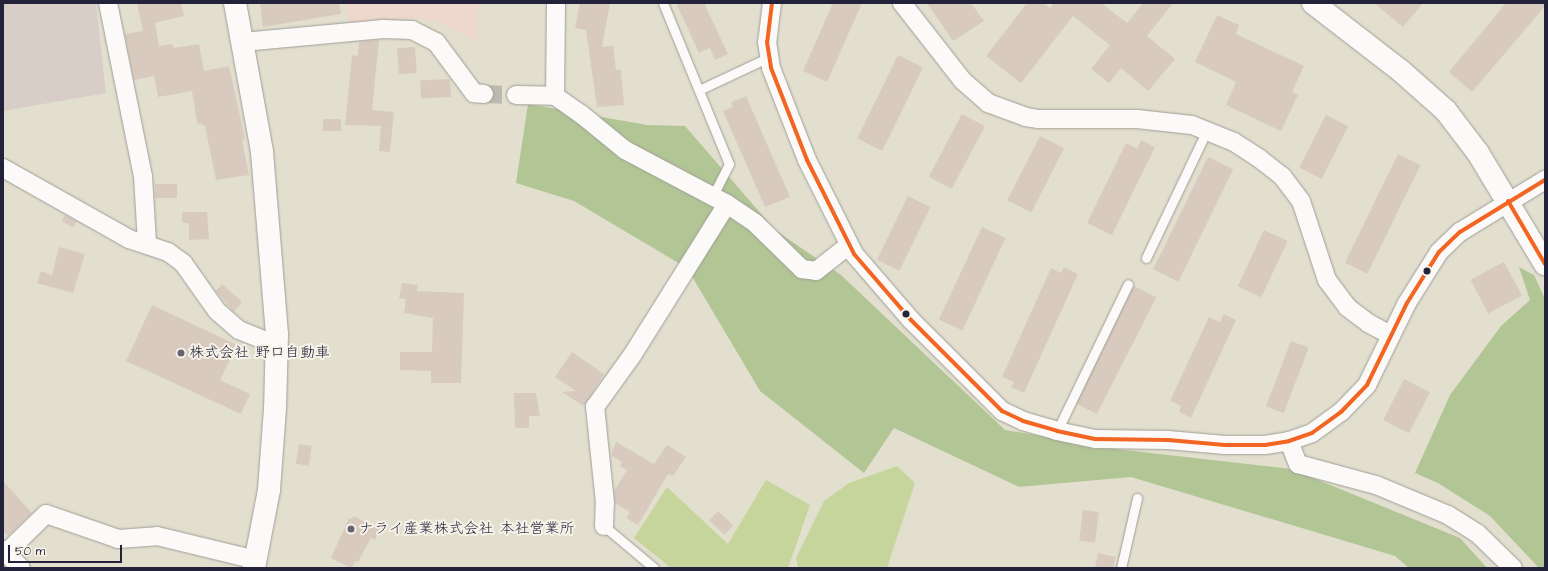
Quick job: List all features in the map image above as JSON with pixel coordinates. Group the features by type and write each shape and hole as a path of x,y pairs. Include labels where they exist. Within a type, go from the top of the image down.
{"street":[{"path":"108,3 143,176 147,244"},
{"path":"21,568 4,551 46,514 118,538 157,536 255,564 269,490 275,408 276,345 262,152 235,3"},
{"path":"555,96 556,3"},
{"path":"772,3 767,42 769,57 780,97 802,149 854,254 911,320 1002,411 1023,421 1057,431 1096,439 1168,440 1225,445 1265,445 1289,441 1312,433 1342,412 1367,385 1423,274 1439,252 1460,232 1545,180"},
{"path":"902,3 963,80 988,103 1026,117 1039,119 1137,119 1192,125 1234,142 1282,176 1301,201 1327,280 1347,307 1368,323 1391,335"},
{"path":"1314,3 1401,71 1446,111 1478,153 1545,264"},
{"path":"243,42 383,29 412,30 436,42 474,93 484,94"},
{"path":"516,95 555,96 581,114 625,150 720,200 755,223 802,269 816,271 849,245"},
{"path":"3,168 129,239 168,252 183,263 217,312 239,330 276,345"},
{"path":"604,526 605,503 595,407 633,354 720,200"},
{"path":"1289,441 1298,464 1376,485 1448,515 1477,533 1513,568"}],"lane":[{"path":"663,3 728,164 720,200"},
{"path":"699,90 769,57"},
{"path":"1146,258 1207,130"},
{"path":"1057,431 1128,284"},
{"path":"1121,568 1137,498"},
{"path":"604,526 654,568"}],"shaded area":[{"path":"3,3 96,3 106,93 3,111"},
{"path":"346,3 478,3 477,42 442,23 412,18 350,26"}],"green space":[{"path":"528,104 647,125 685,126 775,230 841,275 1005,430 1124,450 1291,469 1460,538 1487,568 1409,568 1395,556 1131,477 1019,487 894,428 864,473 760,391 687,268 574,201 516,183"},
{"path":"1519,267 1534,275 1545,299 1545,568 1539,568 1490,516 1438,483 1415,473 1450,395 1501,326 1530,300"},
{"path":"897,466 915,483 887,568 798,568 796,558 824,501 849,483"},
{"path":"766,480 810,505 788,568 671,568 634,538 667,487 728,544"}],"building":[{"path":"137,3 181,3 184,16 155,23 159,46 173,44 173,48 199,44 204,71 229,66 245,139 242,140 249,175 216,180 205,126 197,123 192,91 158,97 154,76 134,80 125,34 143,31"},
{"path":"260,3 339,3 341,14 263,27"},
{"path":"580,3 610,3 602,47 613,46 616,70 621,70 624,105 597,107 586,30 575,28"},
{"path":"676,3 704,3 728,54 715,60 710,48 699,53"},
{"path":"833,3 862,3 827,82 803,71"},
{"path":"927,3 971,3 984,21 953,41"},
{"path":"1027,3 1043,3 1050,8 1054,3 1101,3 1127,23 1143,3 1173,3 1147,36 1175,59 1148,91 1121,68 1109,83 1091,69 1110,45 1073,16 1021,83 986,56"},
{"path":"1374,3 1423,3 1403,27"},
{"path":"1506,3 1545,3 1545,6 1472,92 1449,72"},
{"path":"1217,15 1239,25 1236,34 1304,66 1292,92 1298,95 1281,131 1226,105 1236,82 1195,62"},
{"path":"379,40 372,110 394,112 390,152 379,151 381,126 345,125 352,55 358,56 359,42"},
{"path":"415,47 417,73 399,74 397,48"},
{"path":"898,55 923,67 882,151 857,139"},
{"path":"450,79 451,97 421,99 420,81"},
{"path":"746,96 790,197 765,207 723,111 733,107 731,102"},
{"path":"962,114 985,126 952,189 929,177"},
{"path":"1326,115 1348,126 1321,179 1299,168"},
{"path":"323,119 341,119 341,131 323,131"},
{"path":"1040,136 1064,148 1031,212 1007,200"},
{"path":"1141,140 1155,147 1112,235 1087,223 1126,143 1137,149"},
{"path":"1398,154 1420,165 1367,274 1345,263"},
{"path":"1208,157 1233,169 1178,282 1153,269"},
{"path":"155,184 177,184 177,198 155,198"},
{"path":"908,196 930,207 899,271 877,260"},
{"path":"182,212 207,212 209,239 189,240 189,223 182,223"},
{"path":"65,215 76,221 73,227 62,221"},
{"path":"982,227 1006,238 962,330 939,319"},
{"path":"1264,230 1288,241 1261,297 1238,286"},
{"path":"59,247 85,254 73,293 37,283 41,271 52,275"},
{"path":"1504,262 1522,296 1488,313 1470,280"},
{"path":"1064,267 1078,274 1024,393 1011,387 1014,382 1002,377 1051,268 1061,273"},
{"path":"402,283 418,285 417,291 464,293 461,383 431,383 431,371 400,370 400,352 432,352 433,318 404,313 406,299 399,298"},
{"path":"222,284 242,302 234,312 216,291"},
{"path":"1134,286 1156,297 1097,414 1075,403"},
{"name":"株式会社 野口自動車","path":"152,305 237,345 220,380 250,394 241,414 126,361"},
{"path":"1224,314 1236,320 1191,418 1179,412 1181,406 1170,401 1209,317 1220,322"},
{"path":"1291,341 1309,348 1284,413 1266,406"},
{"path":"572,352 604,374 585,405 582,405 562,392 576,391 555,377"},
{"path":"1404,379 1430,392 1409,433 1383,420"},
{"path":"514,393 536,393 540,416 529,416 529,428 515,428"},
{"path":"616,442 654,464 667,445 686,457 673,476 668,474 638,525 626,518 630,512 615,503 614,491 627,470 620,466 622,462 611,455"},
{"path":"299,444 312,446 309,466 296,464"},
{"path":"3,481 32,513 8,536 3,531"},
{"path":"1083,510 1099,512 1095,543 1079,541"},
{"path":"718,511 733,525 724,535 709,521"},
{"path":"354,516 380,530 375,540 371,538 358,562 356,561 351,568 331,558 349,518 352,519"},
{"path":"1098,553 1116,557 1113,568 1095,568"}],"tunnel":[{"path":"484,94 516,95"}],"transit line":[{"path":"772,3 767,42 771,68 807,160 854,254 911,320 1002,411 1023,421 1057,431 1096,439 1168,440 1225,445 1265,445 1289,441 1312,433 1341,412 1367,385 1407,303 1439,252 1460,232 1545,180"},
{"path":"1508,201 1545,264"}],"place":[{"name":"株式会社 野口自動車","path":"181,353"},
{"name":"ナライ産業株式会社 本社営業所","path":"351,529"}]}
